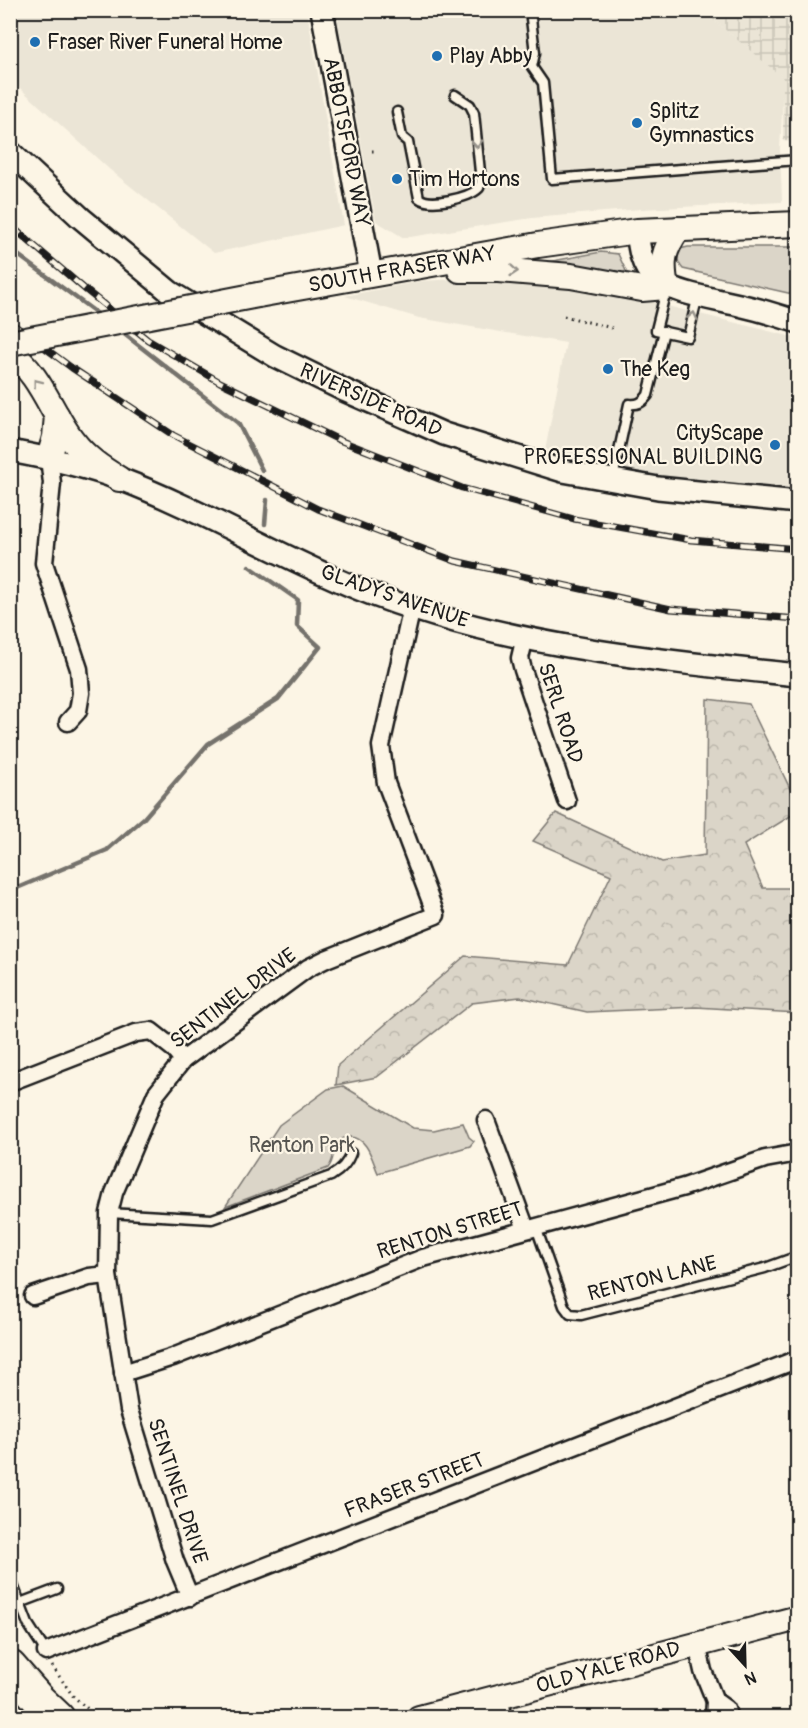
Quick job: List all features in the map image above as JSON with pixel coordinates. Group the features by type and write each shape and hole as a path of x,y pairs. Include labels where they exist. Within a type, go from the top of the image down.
{"highway":[{"path":"10,1666 58,1718"}],"main road":[{"name":"SOUTH FRASER WAY","path":"10,343 371,274 538,245 637,231 798,224"},
{"path":"371,274 498,270 571,276 642,290 666,287 663,269 664,252 678,229"},
{"path":"10,353 16,357 41,388 72,441 93,463 119,479"},
{"path":"49,458 55,437 57,416"},
{"name":"OLD YALE ROAD","path":"419,1718 501,1706 696,1644 798,1618"}],"street":[{"name":"ABBOTSFORD WAY","path":"322,10 371,274"},
{"name":"RIVERSIDE ROAD","path":"10,152 81,218 170,292 275,356 346,391 444,434 563,471 658,488 798,502"},
{"path":"637,231 640,252 645,265 653,277 666,287 762,310 798,322"},
{"name":"GLADYS AVENUE","path":"10,451 49,458 119,479 360,589 412,608 525,637 651,660 798,675"},
{"path":"49,458 51,483 44,563 79,669 81,693 78,711 68,722"},
{"name":"SENTINEL DRIVE","path":"190,1597 175,1561 129,1410 108,1275 109,1213 114,1193 156,1094 183,1060 308,968 436,915 386,783 381,746 412,608"},
{"name":"SERL ROAD","path":"525,637 520,658 523,670 567,801"},
{"path":"10,1082 136,1034 151,1031 174,1049 183,1060"},
{"path":"486,1120 531,1228"},
{"name":"RENTON STREET","path":"123,1374 173,1357 423,1258 684,1187 765,1159 797,1156"},
{"path":"33,1296 89,1277 108,1275"},
{"name":"FRASER STREET","path":"48,1657 190,1597 798,1359"},
{"path":"696,1644 715,1709 726,1709 729,1718"}],"lane":[{"path":"530,10 535,53 532,67 543,83 552,179 798,160"},
{"path":"397,112 402,137 408,142 417,193 424,202 430,203 468,195 479,188 481,182 474,113 470,105 455,95"},
{"path":"613,480 629,404 637,405 643,402 648,395 666,287"},
{"path":"660,330 688,337 698,295"},
{"path":"109,1213 212,1219 331,1176 341,1170 351,1153"},
{"name":"RENTON LANE","path":"531,1228 564,1306 570,1314 581,1315 765,1268 798,1256"},
{"path":"10,1577 28,1624 48,1657"},
{"path":"20,1603 57,1589"}],"path":[{"path":"372,151 378,150"},
{"path":"564,316 612,328"},
{"path":"48,1657 64,1687 98,1718"}],"shaded area":[{"path":"11,10 307,11 344,225 214,253 109,169 11,80"},
{"path":"336,11 703,11 784,78 780,149 782,202 641,209 532,218 404,238 376,221"},
{"path":"703,11 797,11 797,142 783,141 783,78"},
{"path":"458,279 582,285 797,338 797,492 625,478 543,461 566,343 419,318 345,296 421,281"}],"green space":[{"path":"688,247 797,247 797,295 683,269 678,255 680,249"},
{"path":"601,252 618,254 626,271 621,274 542,263"},
{"path":"707,699 749,704 797,803 797,812 744,845 763,888 797,888 797,1013 696,1007 587,1012 520,997 472,1003 377,1077 336,1085 338,1065 465,956 568,965 611,875 533,841 556,813 662,862 705,855"},
{"name":"Renton Park","path":"343,1086 413,1128 434,1130 463,1123 469,1137 474,1141 470,1146 378,1173 362,1141 357,1138 346,1138 336,1145 332,1162 328,1168 225,1207 279,1125 328,1089"}],"waterway":[{"path":"10,249 102,317"},
{"path":"119,330 238,423 262,470"},
{"path":"265,524 267,500"},
{"path":"10,891 107,850 144,818 208,744 278,699 320,647 297,626 298,600 249,566"}],"railway":[{"path":"10,225 148,340 220,382 339,440 462,488 574,519 691,540 798,549"},
{"path":"10,322 72,368 173,435 318,509 455,561 671,609 798,619"}],"place":[{"name":"Fraser River Funeral Home","path":"35,42"},
{"name":"Play Abby","path":"437,56"},
{"name":"Splitz Gymnastics","path":"637,123"},
{"name":"Tim Hortons","path":"397,179"},
{"name":"The Keg","path":"608,369"},
{"name":"CityScape PROFESSIONAL BUILDING","path":"775,445"}]}
